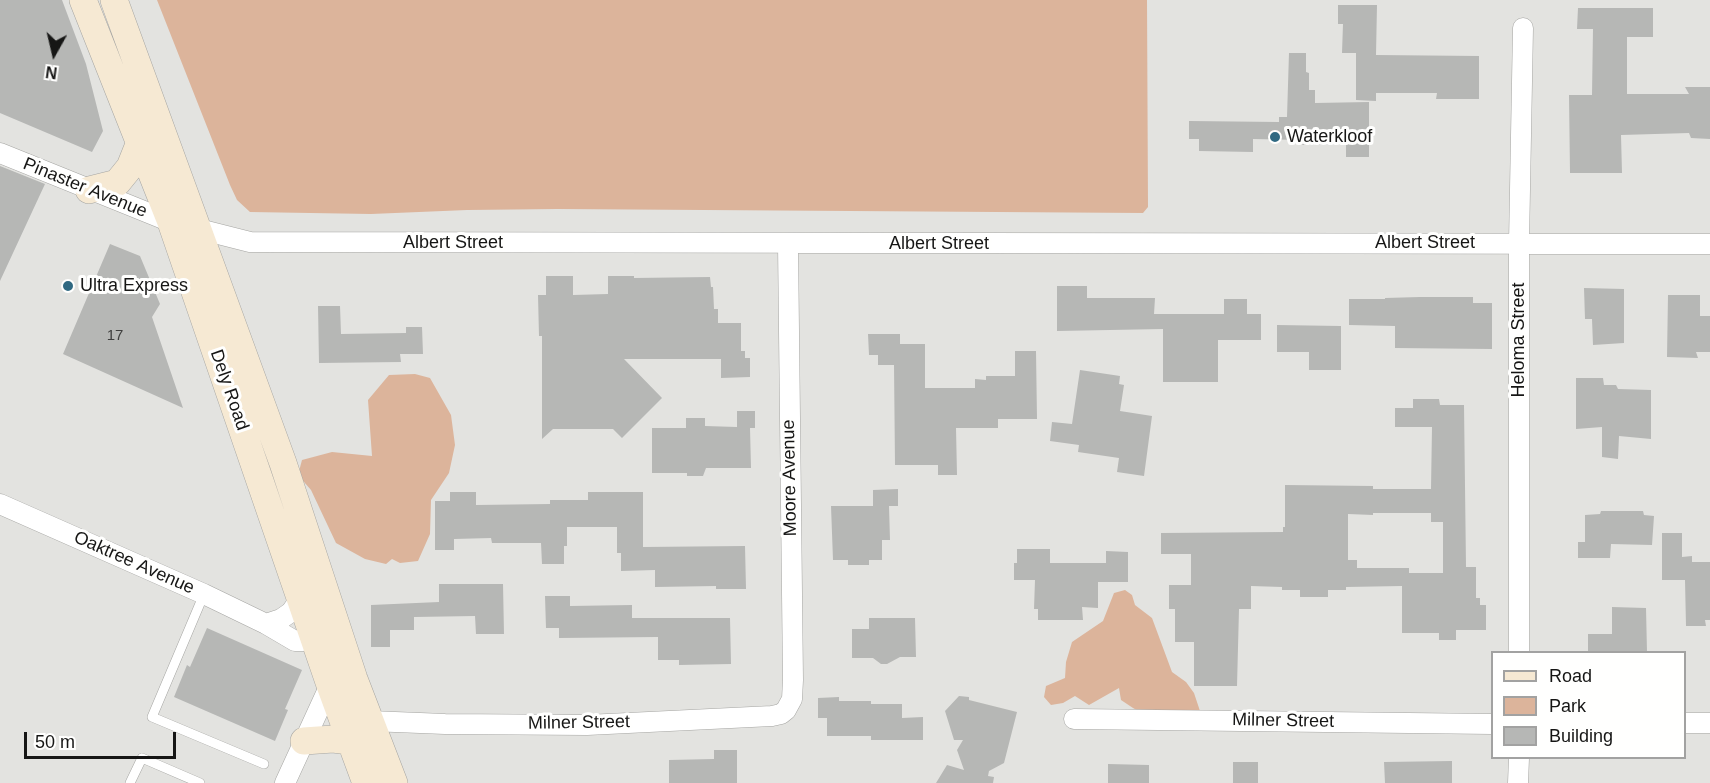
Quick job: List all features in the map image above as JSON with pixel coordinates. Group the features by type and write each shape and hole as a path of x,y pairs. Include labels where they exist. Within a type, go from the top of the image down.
{"main road":[{"name":"Dely Road","path":"83,0 171,222 300,599 366,783"},
{"name":"Dely Road","path":"114,0 283,463 370,721 394,783"},
{"path":"89,190 117,183 130,167 140,142"},
{"path":"322,581 336,660 330,685"},
{"path":"304,741 333,739 350,741"}],"street":[{"name":"Heloma Street","path":"1520,651 1519,243 1523,28"},
{"name":"Pinaster Avenue","path":"0,153 171,222"},
{"name":"Albert Street","path":"171,222 250,242 1710,244"},
{"name":"Moore Avenue","path":"786,711 792,699 788,244"},
{"name":"Oaktree Avenue","path":"0,504 204,594 295,641 303,641 313,634"},
{"path":"266,624 281,619 291,612 300,599"},
{"path":"285,783 330,685"},
{"name":"Milner Street","path":"370,721 587,725 772,716 786,711"},
{"name":"Milner Street","path":"1074,718 1491,724"},
{"path":"1686,723 1710,723"},
{"path":"1518,783 1519,759"}],"lane":[{"path":"204,594 152,717 264,764"},
{"path":"130,783 142,758 200,783"}],"green space":[{"path":"157,0 1147,0 1148,207 1143,213 558,209 371,214 250,212 237,200 230,185"},
{"path":"415,374 430,378 451,415 455,445 449,473 431,500 430,534 418,561 400,563 392,559 386,564 365,559 336,543 311,490 298,475 302,460 332,452 372,456 368,400 389,375"},
{"path":"1125,590 1132,595 1135,605 1152,618 1172,672 1186,682 1194,693 1201,714 1166,726 1121,700 1119,688 1089,705 1075,696 1063,703 1051,705 1044,697 1046,686 1065,678 1066,662 1072,642 1103,621 1114,593"}],"building":[{"path":"0,0 62,0 86,64 103,131 92,152 0,113"},
{"path":"1338,5 1377,5 1376,55 1479,56 1479,99 1436,99 1437,93 1376,93 1376,101 1356,100 1356,53 1342,53 1343,24 1338,24"},
{"path":"1578,8 1653,8 1653,37 1627,37 1627,94 1689,94 1685,87 1710,87 1710,139 1691,138 1689,133 1621,135 1622,173 1570,173 1569,95 1592,95 1593,29 1577,29"},
{"path":"1289,53 1306,53 1309,90 1315,90 1315,103 1369,102 1369,157 1346,157 1346,144 1300,145 1300,140 1253,139 1253,152 1199,151 1199,139 1189,139 1189,121 1279,122 1279,117 1287,117"},
{"path":"0,166 45,184 0,281"},
{"path":"110,244 140,256 160,304 152,317 183,408 63,354"},
{"path":"546,276 573,276 573,295 608,294 608,276 710,277 714,309 718,309 718,323 741,323 741,351 745,351 745,358 750,358 750,377 721,378 721,359 624,359 662,398 622,438 613,429 553,429 542,439 542,336 539,336 538,295 546,295"},
{"path":"1057,286 1087,286 1087,298 1155,298 1154,314 1224,314 1224,299 1247,299 1247,314 1261,314 1261,340 1218,340 1218,382 1163,382 1163,329 1057,331"},
{"path":"1584,288 1624,289 1624,343 1593,345 1592,319 1585,319"},
{"path":"1668,295 1700,295 1700,316 1710,316 1710,352 1696,352 1698,358 1667,357"},
{"path":"1473,297 1473,303 1492,303 1492,349 1395,348 1395,326 1349,325 1349,299"},
{"path":"318,306 340,306 341,334 406,333 406,327 422,327 423,354 400,354 401,362 319,363"},
{"path":"1277,325 1341,326 1341,370 1309,370 1309,352 1277,352"},
{"path":"868,334 900,334 900,344 925,344 925,388 975,388 975,379 986,380 986,376 1015,376 1015,351 1036,351 1037,419 998,419 998,428 956,428 957,475 938,475 938,465 895,465 894,365 878,365 878,355 869,355"},
{"path":"1080,370 1120,376 1119,384 1124,385 1120,411 1152,416 1144,476 1117,472 1119,458 1078,452 1079,445 1050,441 1052,422 1072,424"},
{"path":"1576,378 1603,378 1604,385 1616,385 1618,389 1651,390 1651,439 1619,436 1618,459 1602,457 1602,427 1576,429"},
{"path":"1413,399 1439,399 1440,405 1464,405 1466,567 1476,567 1476,598 1480,598 1480,605 1486,605 1486,630 1456,630 1456,640 1439,640 1439,633 1402,633 1402,586 1346,587 1346,590 1328,590 1328,597 1300,597 1300,590 1251,586 1251,609 1239,609 1237,686 1194,686 1194,642 1175,642 1175,609 1169,609 1169,585 1191,585 1191,554 1161,554 1161,533 1283,532 1285,485 1431,489 1432,427 1395,427 1395,408 1413,408","holes":["1431,513 1431,522 1443,522 1443,573 1409,573 1409,568 1357,568 1357,560 1348,560 1348,514"]},
{"path":"737,411 755,411 755,428 750,428 751,468 706,468 703,476 687,476 687,473 652,473 652,428 686,428 686,418 705,418 705,426 737,427"},
{"path":"898,489 898,506 889,506 890,540 882,540 882,560 869,560 869,565 848,565 848,560 833,560 831,506 873,506 873,490"},
{"path":"450,492 476,492 476,505 550,504 550,500 588,500 588,492 643,492 643,547 745,546 746,589 716,589 716,586 655,587 655,570 621,571 621,553 617,553 617,527 567,527 564,564 542,564 541,543 492,543 491,538 454,539 454,550 435,550 435,501 450,501"},
{"path":"1601,511 1643,511 1644,515 1654,516 1652,545 1611,544 1610,558 1578,558 1578,542 1585,542 1585,515 1600,514"},
{"path":"1662,533 1682,533 1682,557 1692,556 1692,562 1710,562 1710,620 1705,620 1706,626 1686,626 1685,580 1662,580"},
{"path":"1017,549 1050,549 1050,563 1106,563 1106,551 1128,552 1128,582 1098,582 1098,608 1082,607 1083,620 1038,620 1038,609 1034,609 1035,580 1014,580"},
{"path":"439,584 503,584 504,634 476,634 475,616 414,617 414,630 390,630 390,647 371,647 371,605 439,602"},
{"path":"545,596 570,596 570,606 632,605 632,618 730,618 731,664 679,665 679,660 658,660 658,637 559,638 559,628 546,628"},
{"path":"1612,607 1646,608 1647,651 1588,651 1588,634 1612,634"},
{"path":"869,618 915,618 916,657 900,657 887,664 881,664 873,658 852,658 852,629 869,629"},
{"path":"207,628 302,670 285,709 288,710 275,741 174,697 187,665 190,667"},
{"path":"959,696 1017,712 1004,763 989,771 988,776 994,777 993,783 936,783 947,765 964,770 957,750 963,740 954,740 945,711"},
{"path":"839,697 839,701 902,704 902,718 923,717 923,740 871,740 871,736 827,736 827,718 818,718 818,698"},
{"path":"714,750 737,750 737,783 669,783 669,760 714,759"},
{"path":"1452,761 1452,783 1385,783 1384,762"},
{"path":"1233,762 1258,762 1258,783 1233,783"},
{"path":"1108,764 1149,765 1149,783 1108,783"}],"place":[{"name":"Waterkloof","path":"1275,137"},
{"name":"Ultra Express","path":"68,286"}]}
